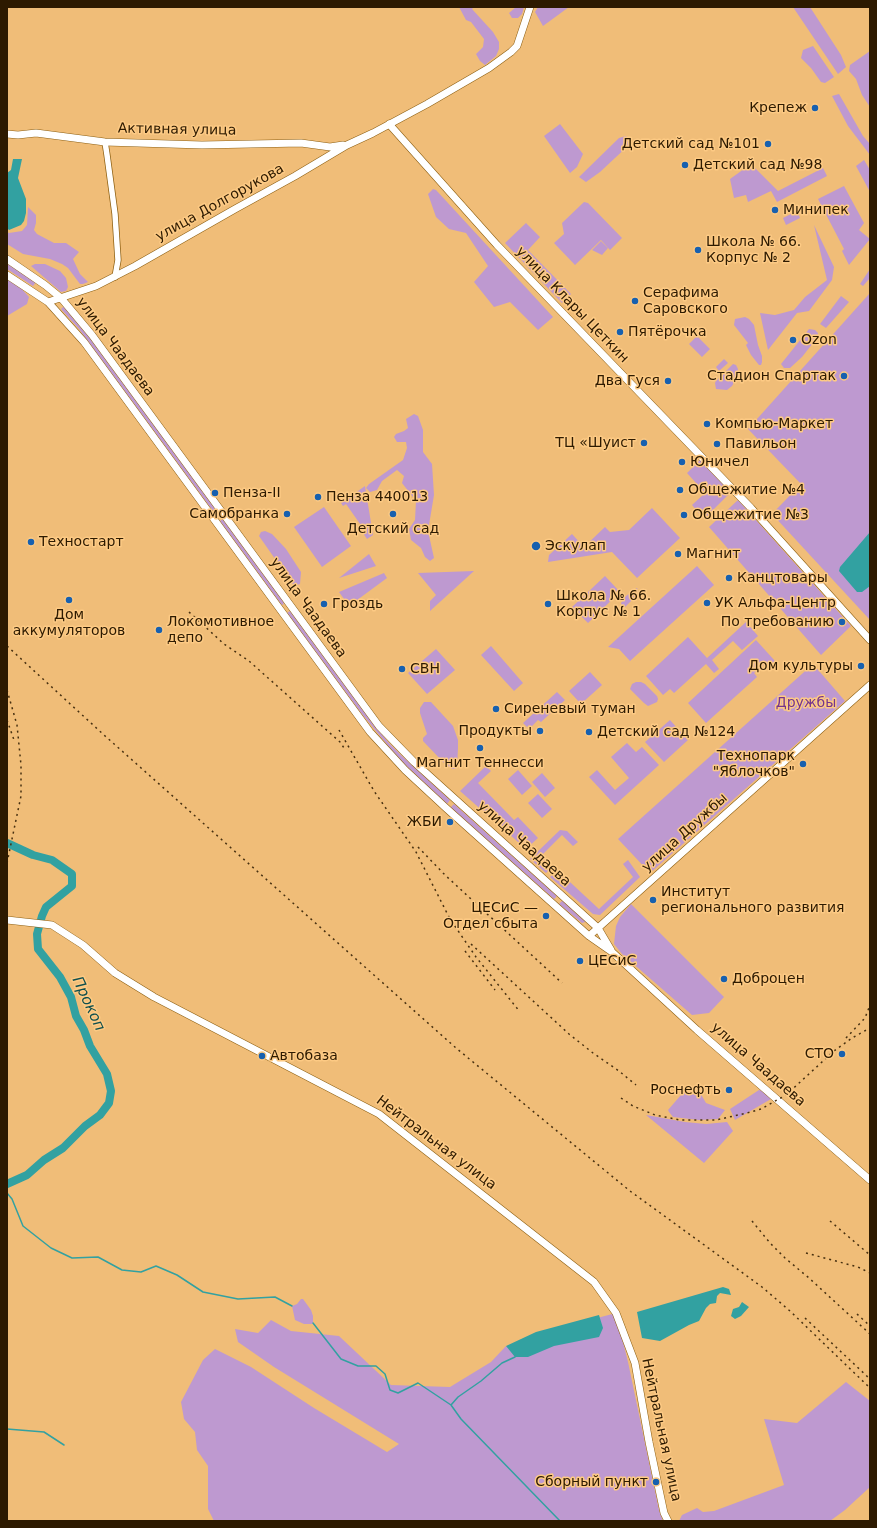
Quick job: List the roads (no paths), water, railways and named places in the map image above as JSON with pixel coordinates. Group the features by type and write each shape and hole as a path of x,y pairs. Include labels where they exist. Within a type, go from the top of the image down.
{"main road":[{"path":"389,124 489,68 511,52 517,46 530,7"},
{"name":"улица Долгорукова","path":"48,302 96,286 296,176 347,145 389,124"},
{"name":"улица Клары Цеткин","path":"389,124 497,245 752,508 870,640"},
{"name":"Активная улица","path":"7,134 18,135 36,133 105,142 202,145 301,143 330,147 347,145"},
{"name":"улица Чаадаева","path":"7,259 61,298 92,335 379,726 414,762 598,928 612,952"},
{"name":"улица Чаадаева","path":"7,275 48,302 84,342 370,732 405,770 588,936 612,952 697,1030 870,1180"},
{"name":"улица Дружбы","path":"588,936 870,685"},
{"name":"Нейтральная улица","path":"7,920 52,925 83,945 116,973 154,997 379,1114 594,1282 616,1313 635,1363 664,1513 668,1521"}],"street":[{"path":"105,142 115,214 118,260 115,276"}],"water":[{"path":"13,159 22,159 18,178 26,199 26,213 24,221 21,225 9,230 7,228 7,173 11,170"},
{"path":"870,532 870,586 862,592 857,592 839,571 840,567"},
{"path":"723,1287 729,1289 731,1295 720,1293 717,1296 716,1303 710,1304 706,1308 699,1321 660,1341 642,1338 637,1312"},
{"path":"742,1302 749,1307 741,1316 735,1319 731,1316 733,1309 739,1307"},
{"path":"599,1315 603,1328 599,1337 554,1346 528,1357 515,1357 506,1346 536,1332"}],"waterway":[{"name":"Прокоп","path":"7,843 33,855 52,860 72,874 72,886 46,907 37,934 38,949 60,977 71,997 76,1016 84,1030 90,1046 107,1074 111,1091 109,1103 100,1115 85,1126 63,1148 44,1160 27,1175 7,1184"},
{"path":"7,1193 12,1199 23,1226 51,1248 72,1258 98,1257 122,1270 141,1272 156,1266 177,1275 203,1292 238,1299 275,1297 292,1306"},
{"path":"313,1323 341,1359 358,1366 376,1366 385,1374 390,1390 398,1393 418,1383 451,1405 461,1419 560,1521"},
{"path":"451,1405 458,1397 481,1381 502,1363 515,1357"},
{"path":"7,1429 44,1432 64,1445"}],"railway":[{"path":"189,612 224,644 249,661 340,742 344,748"},
{"path":"7,646 104,735 456,1048 630,1191 762,1287 790,1311 870,1388"},
{"path":"7,690 17,725 21,765 21,796 7,863"},
{"path":"7,720 14,740"},
{"path":"339,730 374,791 416,852 450,919 476,957 520,1012"},
{"path":"418,847 445,875 562,983"},
{"path":"471,944 569,1034 636,1085"},
{"path":"465,951 495,990"},
{"path":"846,1038 865,1018 870,1005"},
{"path":"621,1098 633,1106 655,1115 680,1120 716,1120 747,1113 761,1109 786,1095 834,1051 852,1038 870,1028"},
{"path":"752,1221 770,1243 785,1258 870,1334"},
{"path":"830,1221 870,1255"},
{"path":"806,1253 858,1267 870,1273"},
{"path":"857,1314 870,1326"},
{"path":"805,1318 870,1379"}],"place":[{"name":"Крепеж","path":"815,108"},
{"name":"Детский сад №101","path":"768,144"},
{"name":"Детский сад №98","path":"685,165"},
{"name":"Минипек","path":"775,210"},
{"name":"Школа № 66. Корпус № 2","path":"698,250"},
{"name":"Серафима Саровского","path":"635,301"},
{"name":"Пятёрочка","path":"620,332"},
{"name":"Ozon","path":"793,340"},
{"name":"Стадион Спартак","path":"844,376"},
{"name":"Два Гуся","path":"668,381"},
{"name":"Компью-Маркет","path":"707,424"},
{"name":"ТЦ «Шуист","path":"644,443"},
{"name":"Павильон","path":"717,444"},
{"name":"Юничел","path":"682,462"},
{"name":"Общежитие №4","path":"680,490"},
{"name":"Пенза-II","path":"215,493"},
{"name":"Пенза 440013","path":"318,497"},
{"name":"Самобранка","path":"287,514"},
{"name":"Детский сад","path":"393,514"},
{"name":"Общежитие №3","path":"684,515"},
{"name":"Техностарт","path":"31,542"},
{"name":"Эскулап","path":"536,546"},
{"name":"Магнит","path":"678,554"},
{"name":"Канцтовары","path":"729,578"},
{"name":"Дом аккумуляторов","path":"69,600"},
{"name":"УК Альфа-Центр","path":"707,603"},
{"name":"Гроздь","path":"324,604"},
{"name":"Школа № 66. Корпус № 1","path":"548,604"},
{"name":"По требованию","path":"842,622"},
{"name":"Локомотивное депо","path":"159,630"},
{"name":"Дом культуры","path":"861,666"},
{"name":"СВН","path":"402,669"},
{"name":"Сиреневый туман","path":"496,709"},
{"name":"Продукты","path":"540,731"},
{"name":"Детский сад №124","path":"589,732"},
{"name":"Магнит Теннесси","path":"480,748"},
{"name":"Технопарк \"Яблочков\"","path":"803,764"},
{"name":"ЖБИ","path":"450,822"},
{"name":"Институт регионального развития","path":"653,900"},
{"name":"ЦЕСиС — Отдел сбыта","path":"546,916"},
{"name":"ЦЕСиС","path":"580,961"},
{"name":"Доброцен","path":"724,979"},
{"name":"СТО","path":"842,1054"},
{"name":"Автобаза","path":"262,1056"},
{"name":"Роснефть","path":"729,1090"},
{"name":"Сборный пункт","path":"656,1482"}],"park label":[{"name":"Дружбы","path":"806,703"}]}
